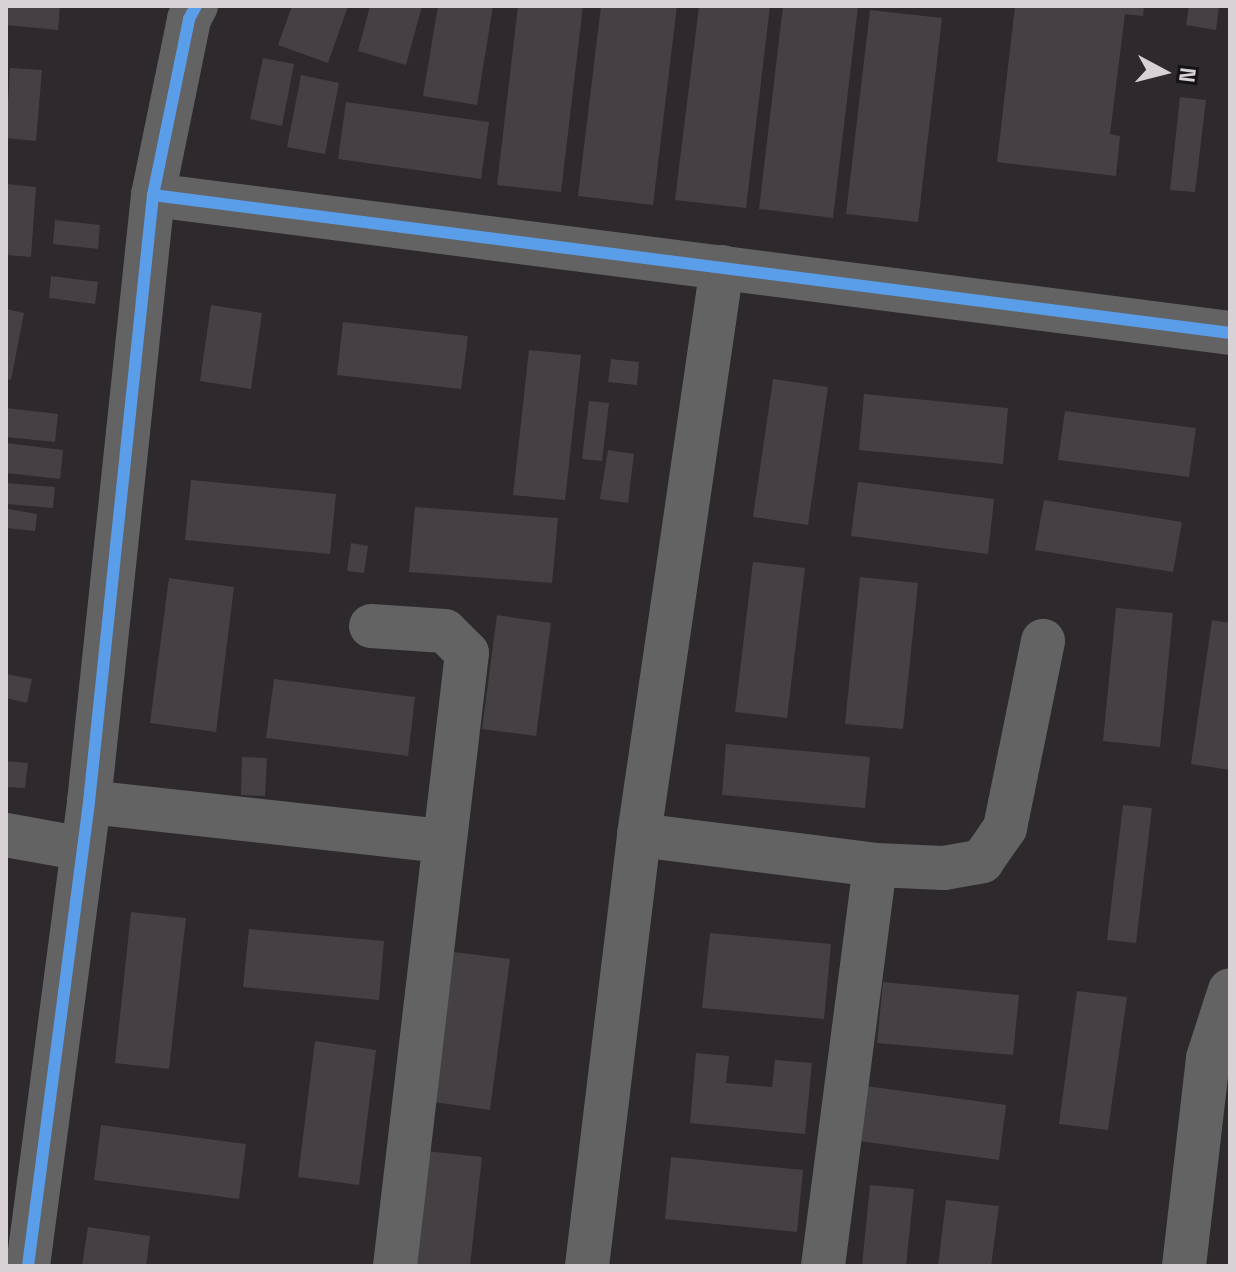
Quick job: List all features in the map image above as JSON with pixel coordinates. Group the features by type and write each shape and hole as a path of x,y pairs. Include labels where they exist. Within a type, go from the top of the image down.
{"street":[{"path":"21,1263 89,802 153,195 189,19 196,6"},
{"path":"153,195 1230,333"},
{"path":"587,1266 639,835 722,267"},
{"path":"371,626 445,631 467,653 395,1266"},
{"path":"639,835 875,865 944,868 982,861 1005,828 1043,641"},
{"path":"89,802 443,841"},
{"path":"6,835 83,849"},
{"path":"823,1266 875,865"},
{"path":"1184,1266 1208,1058 1230,990"}],"building":[{"path":"6,6 60,6 58,30 6,25"},
{"path":"292,6 348,6 328,63 278,45"},
{"path":"370,6 422,6 406,65 358,51"},
{"path":"438,6 493,6 477,105 423,96"},
{"path":"518,6 583,6 561,192 497,185"},
{"path":"601,6 677,6 653,205 578,196"},
{"path":"699,6 770,6 746,208 675,200"},
{"path":"783,6 858,7 833,218 759,209"},
{"path":"1015,6 1144,6 1143,16 1125,14 1110,134 1120,136 1116,176 997,162"},
{"path":"1189,6 1219,6 1216,30 1186,25"},
{"path":"870,10 942,18 918,222 846,214"},
{"path":"263,58 294,64 282,126 250,119"},
{"path":"10,68 42,70 36,141 6,138"},
{"path":"301,75 339,83 325,154 287,147"},
{"path":"1180,97 1206,100 1195,192 1170,190"},
{"path":"346,102 489,122 481,179 338,159"},
{"path":"6,184 36,187 31,257 6,255"},
{"path":"55,220 100,225 98,249 53,244"},
{"path":"51,276 98,282 95,304 49,298"},
{"path":"211,305 262,313 251,389 200,381"},
{"path":"6,309 24,313 11,380 6,379"},
{"path":"343,322 468,336 461,389 337,375"},
{"path":"529,350 581,355 565,500 513,495"},
{"path":"611,359 639,362 637,385 608,382"},
{"path":"773,379 828,387 808,525 753,517"},
{"path":"864,394 1008,408 1003,464 859,450"},
{"path":"589,401 609,403 602,461 582,459"},
{"path":"6,408 58,414 55,442 6,437"},
{"path":"1065,411 1196,428 1189,477 1058,460"},
{"path":"6,443 63,450 60,479 6,473"},
{"path":"608,450 634,454 628,503 600,499"},
{"path":"191,480 336,494 330,554 185,540"},
{"path":"858,482 994,499 988,554 851,536"},
{"path":"6,483 55,487 53,508 6,504"},
{"path":"1044,500 1182,522 1173,572 1035,550"},
{"path":"415,507 558,518 552,583 409,572"},
{"path":"8,509 37,514 35,531 6,528"},
{"path":"351,543 368,546 364,573 347,571"},
{"path":"753,562 805,568 787,718 735,712"},
{"path":"860,577 918,583 903,729 845,724"},
{"path":"169,578 234,587 216,732 150,723"},
{"path":"1116,608 1173,613 1160,747 1103,741"},
{"path":"497,615 551,623 536,736 482,729"},
{"path":"1212,620 1230,623 1230,770 1191,764"},
{"path":"6,674 32,679 27,703 6,698"},
{"path":"274,679 415,697 408,756 266,738"},
{"path":"726,744 870,757 865,808 722,795"},
{"path":"242,757 267,758 265,796 241,795"},
{"path":"6,761 28,763 25,788 6,787"},
{"path":"1123,805 1152,808 1136,943 1107,940"},
{"path":"131,912 186,918 169,1069 115,1063"},
{"path":"249,929 384,941 379,1000 243,987"},
{"path":"710,933 831,944 824,1019 702,1008"},
{"path":"454,952 510,959 490,1110 434,1102"},
{"path":"883,982 1019,995 1013,1055 877,1043"},
{"path":"1077,991 1127,997 1108,1130 1059,1124"},
{"path":"315,1041 376,1050 359,1185 298,1177"},
{"path":"696,1053 729,1056 726,1083 772,1087 775,1060 812,1063 805,1134 690,1123"},
{"path":"866,1086 1006,1105 999,1160 859,1141"},
{"path":"101,1125 246,1144 239,1199 94,1180"},
{"path":"426,1151 482,1157 470,1266 414,1266"},
{"path":"671,1157 803,1170 797,1232 665,1219"},
{"path":"870,1185 914,1189 906,1266 862,1266"},
{"path":"946,1200 999,1206 991,1266 938,1266"},
{"path":"88,1227 150,1236 146,1266 82,1266"}],"cycle path":[{"path":"28,1266 89,802 153,195 189,19 196,6"},
{"path":"153,195 1230,333"}]}
